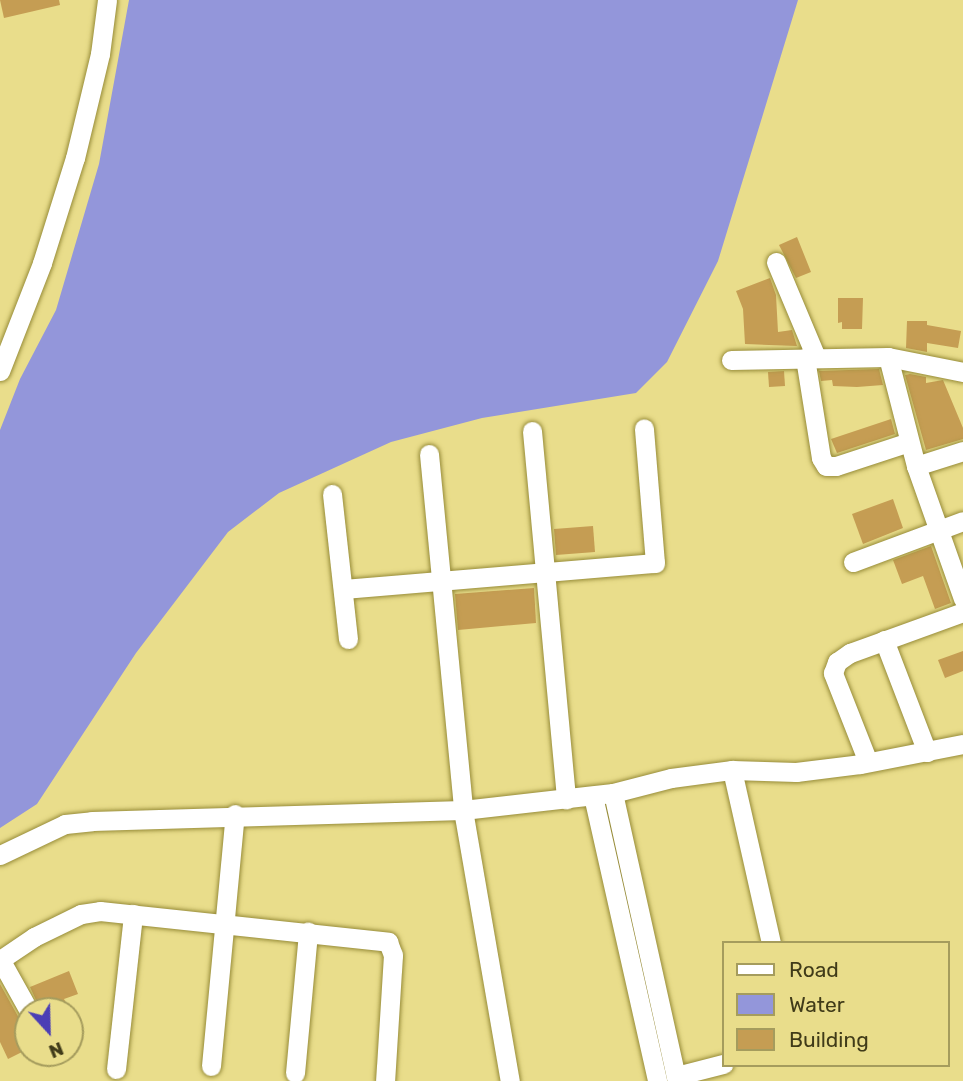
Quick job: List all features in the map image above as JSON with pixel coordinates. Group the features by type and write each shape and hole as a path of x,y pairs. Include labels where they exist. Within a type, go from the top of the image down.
{"street":[{"path":"0,371 42,263 75,158 100,54 107,0"},
{"path":"776,262 811,357 821,458 826,466 835,466 909,442"},
{"path":"888,357 916,466 963,598"},
{"path":"731,360 888,357 963,372"},
{"path":"344,589 546,570 655,563 644,428"},
{"path":"532,431 566,799"},
{"path":"916,466 963,452"},
{"path":"429,454 463,810 510,1081"},
{"path":"332,494 348,639"},
{"path":"853,562 963,521"},
{"path":"868,762 833,673 840,657 963,612"},
{"path":"884,640 927,752"},
{"path":"0,855 65,824 235,814 315,816 463,810 593,796 671,778 732,770 796,772 963,744"},
{"path":"732,770 771,941"},
{"path":"613,793 670,1079"},
{"path":"593,796 670,1079"},
{"path":"211,1066 235,814"},
{"path":"21,997 0,960 34,937 81,914 100,911 379,940 392,947 385,1081"},
{"path":"113,1077 133,914"},
{"path":"295,1073 308,932"},
{"path":"670,1079 722,1064"}],"water":[{"path":"129,0 798,0 718,261 667,362 636,393 482,418 391,442 279,493 228,532 136,653 37,804 0,828 0,430 20,379 56,310 99,164"}],"building":[{"path":"0,0 59,0 60,5 4,18"},
{"path":"797,237 811,272 796,278 779,245"},
{"path":"770,278 776,295 778,332 792,330 797,346 745,344 743,309 736,291"},
{"path":"838,298 863,298 862,329 842,329 842,322 838,323"},
{"path":"907,321 927,321 927,325 961,331 958,348 927,343 927,352 906,348"},
{"path":"879,369 883,385 857,387 833,386 832,380 821,381 819,371"},
{"path":"784,371 785,386 769,387 768,372"},
{"path":"905,375 926,377 926,383 943,380 963,428 963,439 926,450"},
{"path":"891,419 895,434 837,453 831,439"},
{"path":"893,499 903,528 863,544 852,514"},
{"path":"593,526 595,552 556,555 554,529"},
{"path":"931,546 951,603 935,609 923,576 902,584 893,560"},
{"path":"534,588 536,623 458,630 455,594"},
{"path":"963,651 963,671 945,678 938,660"},
{"path":"69,971 78,994 70,997 35,997 30,987"},
{"path":"0,984 14,1009 14,1056 8,1059 0,1042"}]}
